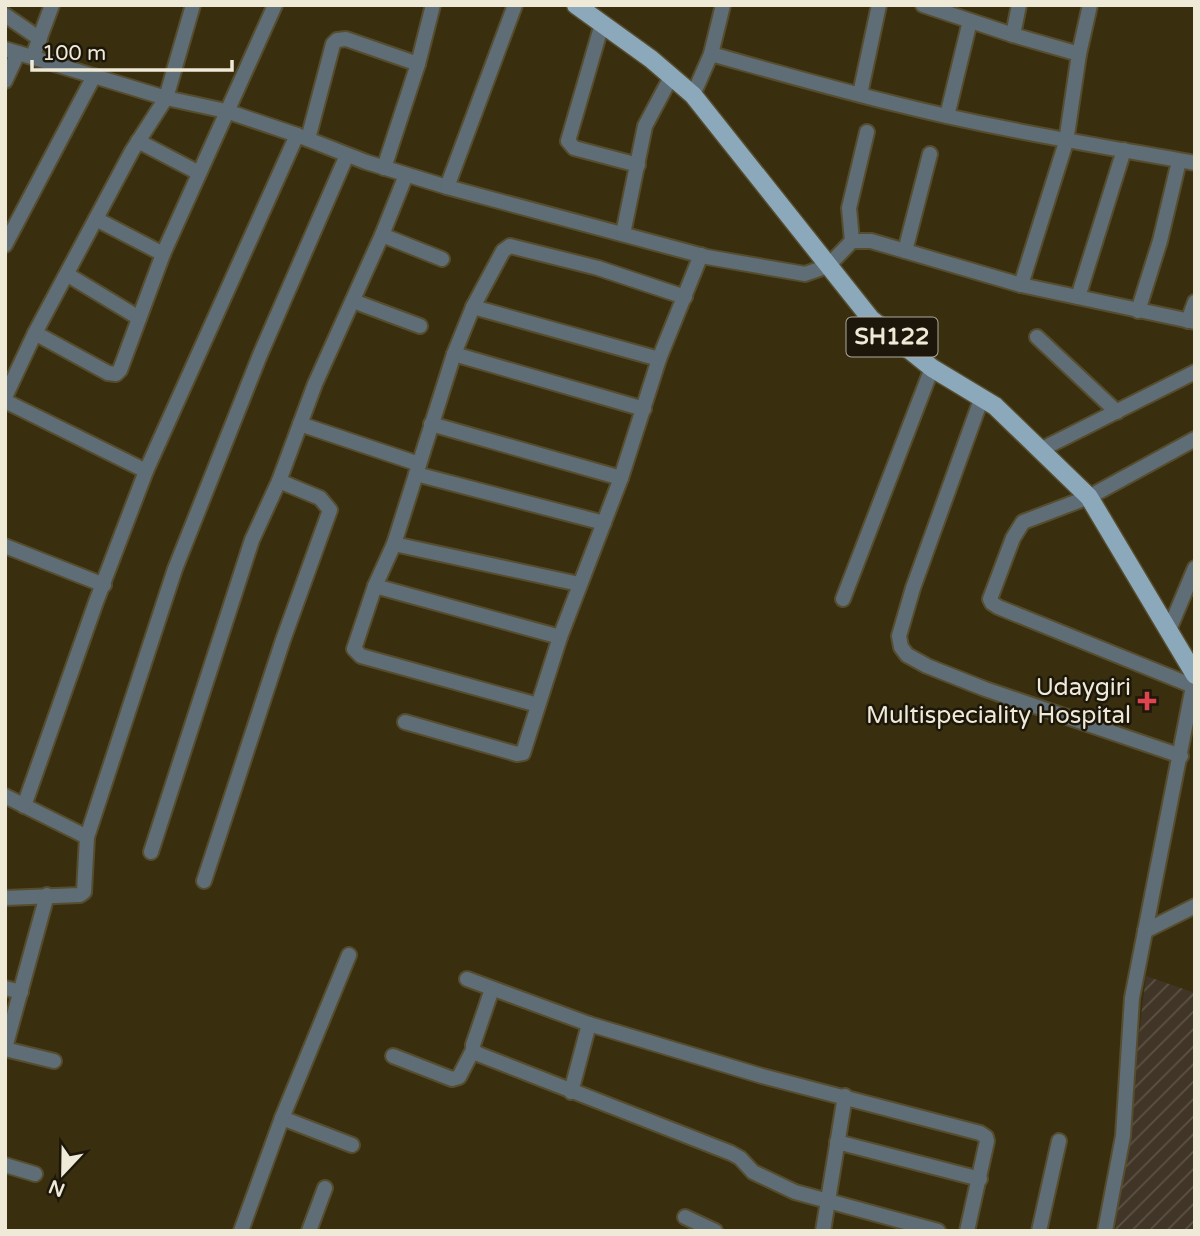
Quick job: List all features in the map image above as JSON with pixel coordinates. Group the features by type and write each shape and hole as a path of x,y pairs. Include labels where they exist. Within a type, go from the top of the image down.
{"main road":[{"name":"SH122","path":"576,5 693,95 871,319 932,369 995,406 1089,497 1169,630 1194,679"}],"street":[{"path":"5,81 19,52 40,39 52,5"},
{"path":"146,471 5,399 35,333 138,141 166,98 193,5"},
{"path":"35,333 108,373 116,374 120,370 163,254 275,5"},
{"path":"384,168 418,64 433,5"},
{"path":"447,187 515,5"},
{"path":"693,95 711,54 723,5"},
{"path":"860,94 879,5"},
{"path":"923,5 950,10 970,21 1079,54"},
{"path":"1013,35 1019,5"},
{"path":"1021,285 1066,142 1079,54 1090,5"},
{"path":"5,15 40,39"},
{"path":"947,116 970,21"},
{"path":"602,24 568,141 574,148 638,165"},
{"path":"24,806 146,471 303,137 333,44 337,40 346,39 418,64"},
{"path":"19,52 166,98 226,111 406,175 701,255 797,274 813,273 828,266 852,242 872,241 1021,285 1138,311 1192,321 1195,302"},
{"path":"711,54 947,116 1066,142 1195,163"},
{"path":"5,245 94,76"},
{"path":"623,234 645,126 671,77"},
{"path":"852,242 849,208 867,132"},
{"path":"138,141 199,173"},
{"path":"1078,297 1124,150"},
{"path":"905,251 930,154"},
{"path":"5,898 80,895 84,892 87,847 175,569 260,355 347,155"},
{"path":"1138,311 1160,241 1179,161"},
{"path":"151,852 252,540 279,481 315,384 383,235 406,175"},
{"path":"96,219 163,254"},
{"path":"383,235 442,259"},
{"path":"538,705 361,656 356,652 354,644 394,544 454,354 473,307 503,251 510,246 598,268 685,298"},
{"path":"405,722 520,754 525,750 560,636 621,478 659,359 701,255"},
{"path":"68,275 139,318"},
{"path":"353,301 420,326"},
{"path":"473,307 659,359"},
{"path":"1037,337 1117,412"},
{"path":"454,354 644,409"},
{"path":"843,599 932,369"},
{"path":"1041,450 1195,372"},
{"path":"982,397 913,588 899,636 901,647 907,655 927,666 973,684 1181,756"},
{"path":"300,424 417,469 604,523"},
{"path":"431,424 621,478"},
{"path":"1105,1231 1123,1136 1132,998 1194,679 992,603 991,594 1017,529 1023,522 1089,497 1195,439"},
{"path":"204,881 283,639 331,510 320,498 279,481"},
{"path":"394,544 579,584"},
{"path":"5,546 104,584"},
{"path":"1169,630 1195,568"},
{"path":"375,586 560,636"},
{"path":"5,796 87,847"},
{"path":"47,895 5,1048 54,1061"},
{"path":"1145,931 1195,906"},
{"path":"241,1231 282,1118 349,955"},
{"path":"467,979 589,1024 762,1076 984,1135 987,1141 967,1231"},
{"path":"5,988 20,992"},
{"path":"393,1056 452,1079 459,1077 473,1049 492,989"},
{"path":"571,1092 589,1024"},
{"path":"473,1049 478,1054 571,1092 731,1153 753,1172 795,1192 938,1231"},
{"path":"824,1231 845,1096"},
{"path":"282,1118 352,1145"},
{"path":"1042,1230 1059,1141"},
{"path":"837,1142 980,1179"},
{"path":"5,1166 35,1174"},
{"path":"309,1231 325,1188"},
{"path":"685,1217 715,1231"}],"shaded area":[{"path":"1146,976 1195,993 1195,1231 1115,1231"}],"place":[{"name":"Udaygiri Multispeciality Hospital","path":"1147,701"}]}
